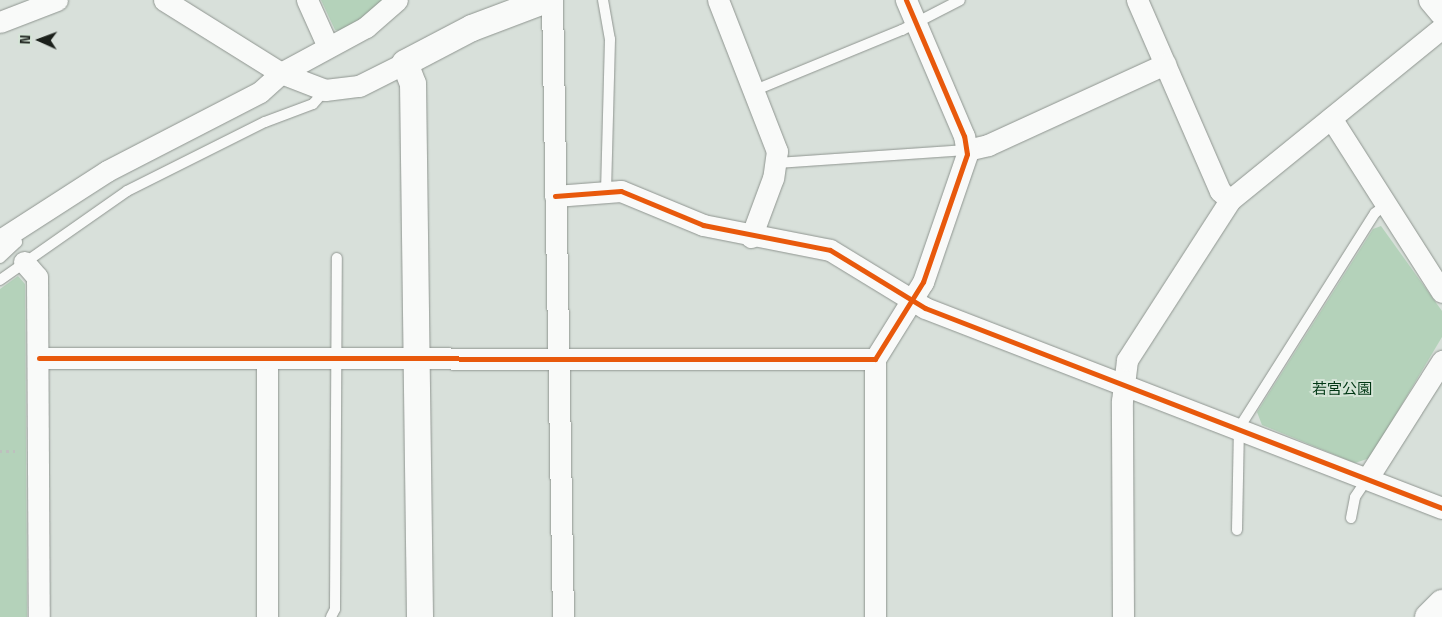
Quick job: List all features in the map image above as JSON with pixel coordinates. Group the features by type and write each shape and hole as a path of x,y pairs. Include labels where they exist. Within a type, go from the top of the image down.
{"street":[{"path":"0,22 57,0"},
{"path":"164,0 281,73 324,90 359,86 472,28 546,0"},
{"path":"306,0 328,47"},
{"path":"7,236 107,171 260,92 281,73 374,22 397,0"},
{"path":"552,0 556,358 563,617"},
{"path":"718,0 753,91 777,162 751,237"},
{"path":"875,617 875,359 912,300 966,162 967,150 906,0"},
{"path":"1137,0 1220,191 1230,200"},
{"path":"1432,0 1442,12"},
{"path":"1123,617 1123,382 1127,360 1230,200 1442,28"},
{"path":"405,63 413,84 420,617"},
{"path":"967,150 988,145 1165,64"},
{"path":"1331,118 1442,292"},
{"path":"555,196 606,190 621,191 703,225 751,237 830,250 912,300 1442,508"},
{"path":"24,262 37,276 39,358 39,617"},
{"path":"39,358 267,360 556,358 875,359"},
{"path":"267,360 267,617"},
{"path":"1367,479 1442,361"},
{"path":"1428,617 1442,602"}],"lane":[{"path":"603,0 610,39 606,190"},
{"path":"753,91 915,22 960,0"},
{"path":"0,280 128,191 265,122 313,104 324,90"},
{"path":"777,162 967,150"},
{"path":"1237,530 1239,428 1376,213 1386,205"},
{"path":"0,258 17,242 7,236"},
{"path":"331,617 335,609 337,258"},
{"path":"1352,518 1355,497 1367,479"}],"green space":[{"path":"321,0 384,0 346,32 335,30"},
{"name":"若宮公園","path":"1381,226 1442,311 1442,337 1370,458 1355,463 1262,425 1257,412 1373,229"},
{"path":"18,276 25,284 27,617 0,617 0,289"}],"cycle path":[{"path":"39,358 875,359 923,282 967,154 964,136 906,0"},
{"path":"555,196 621,191 703,225 830,250 925,308 1442,508"}]}
